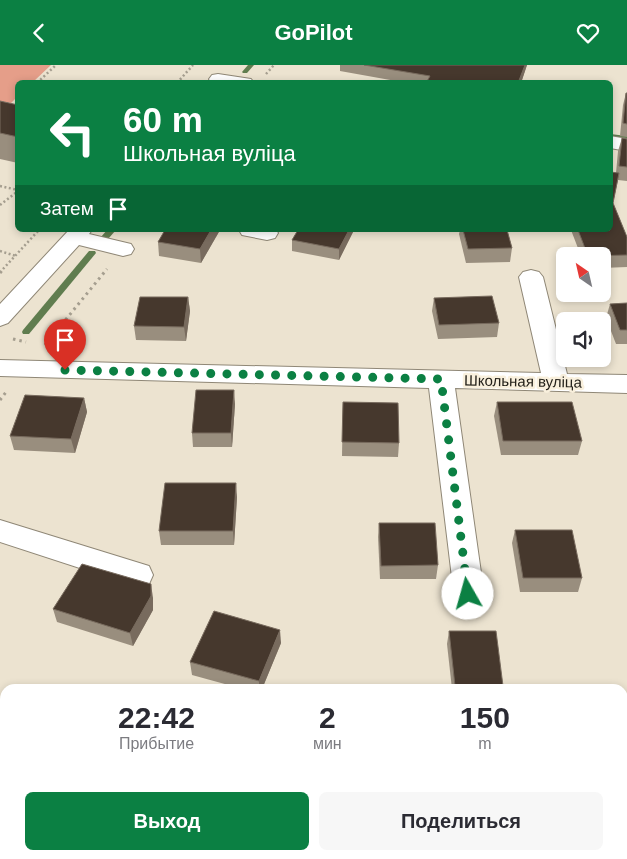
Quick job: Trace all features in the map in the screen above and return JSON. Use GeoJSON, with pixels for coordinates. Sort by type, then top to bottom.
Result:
{"type":"FeatureCollection","features":[{"type":"Feature","properties":{"kind":"street"},"geometry":{"type":"LineString","coordinates":[[221,75],[236,80]]}},
{"type":"Feature","properties":{"kind":"street"},"geometry":{"type":"LineString","coordinates":[[613,143],[627,145]]}},
{"type":"Feature","properties":{"kind":"street"},"geometry":{"type":"LineString","coordinates":[[4,328],[77,233],[123,249]]}},
{"type":"Feature","properties":{"kind":"street"},"geometry":{"type":"LineString","coordinates":[[532,277],[556,382]]}},
{"type":"Feature","properties":{"kind":"street","name":"Школьная вуліца"},"geometry":{"type":"LineString","coordinates":[[0,368],[627,384]]}},
{"type":"Feature","properties":{"kind":"street"},"geometry":{"type":"LineString","coordinates":[[441,379],[468,594]]}},
{"type":"Feature","properties":{"kind":"street"},"geometry":{"type":"LineString","coordinates":[[0,531],[138,575]]}},
{"type":"Feature","properties":{"kind":"path"},"geometry":{"type":"LineString","coordinates":[[40,80],[56,65]]}},
{"type":"Feature","properties":{"kind":"path"},"geometry":{"type":"LineString","coordinates":[[180,80],[193,65]]}},
{"type":"Feature","properties":{"kind":"path"},"geometry":{"type":"LineString","coordinates":[[6,106],[15,108]]}},
{"type":"Feature","properties":{"kind":"path"},"geometry":{"type":"LineString","coordinates":[[0,186],[15,189]]}},
{"type":"Feature","properties":{"kind":"path"},"geometry":{"type":"LineString","coordinates":[[0,205],[15,193]]}},
{"type":"Feature","properties":{"kind":"path"},"geometry":{"type":"LineString","coordinates":[[0,273],[38,232]]}},
{"type":"Feature","properties":{"kind":"path"},"geometry":{"type":"LineString","coordinates":[[0,400],[123,249]]}},
{"type":"Feature","properties":{"kind":"path"},"geometry":{"type":"LineString","coordinates":[[0,251],[16,256]]}},
{"type":"Feature","properties":{"kind":"path"},"geometry":{"type":"LineString","coordinates":[[4,328],[43,347]]}},
{"type":"Feature","properties":{"kind":"shaded area"},"geometry":{"type":"Polygon","coordinates":[[[0,65],[51,65],[35,80],[15,80],[15,99],[11,103],[0,101],[0,65]]]}},
{"type":"Feature","properties":{"kind":"building"},"geometry":{"type":"Polygon","coordinates":[[[364,65],[525,65],[519,80],[428,80],[430,76],[364,65]]]}},
{"type":"Feature","properties":{"kind":"building"},"geometry":{"type":"Polygon","coordinates":[[[627,93],[627,124],[623,123],[627,93]]]}},
{"type":"Feature","properties":{"kind":"building"},"geometry":{"type":"Polygon","coordinates":[[[0,101],[15,104],[15,136],[0,133],[0,101]]]}},
{"type":"Feature","properties":{"kind":"building"},"geometry":{"type":"Polygon","coordinates":[[[622,138],[627,139],[627,167],[619,166],[622,138]]]}},
{"type":"Feature","properties":{"kind":"building"},"geometry":{"type":"Polygon","coordinates":[[[613,172],[619,173],[613,203],[613,172]]]}},
{"type":"Feature","properties":{"kind":"building"},"geometry":{"type":"Polygon","coordinates":[[[613,203],[627,237],[627,255],[611,255],[611,247],[585,247],[579,232],[613,232],[613,203]]]}},
{"type":"Feature","properties":{"kind":"building"},"geometry":{"type":"Polygon","coordinates":[[[164,232],[210,232],[200,249],[158,242],[164,232]]]}},
{"type":"Feature","properties":{"kind":"building"},"geometry":{"type":"Polygon","coordinates":[[[297,232],[348,232],[339,249],[292,240],[297,232]]]}},
{"type":"Feature","properties":{"kind":"building"},"geometry":{"type":"Polygon","coordinates":[[[464,232],[508,232],[512,248],[468,249],[464,232]]]}},
{"type":"Feature","properties":{"kind":"building"},"geometry":{"type":"Polygon","coordinates":[[[492,296],[499,323],[439,325],[434,298],[492,296]]]}},
{"type":"Feature","properties":{"kind":"building"},"geometry":{"type":"Polygon","coordinates":[[[140,297],[188,297],[184,327],[134,326],[140,297]]]}},
{"type":"Feature","properties":{"kind":"building"},"geometry":{"type":"Polygon","coordinates":[[[627,303],[627,330],[620,330],[610,304],[627,303]]]}},
{"type":"Feature","properties":{"kind":"building"},"geometry":{"type":"Polygon","coordinates":[[[196,390],[234,390],[231,433],[192,433],[196,390]]]}},
{"type":"Feature","properties":{"kind":"building"},"geometry":{"type":"Polygon","coordinates":[[[25,395],[84,398],[71,439],[10,436],[25,395]]]}},
{"type":"Feature","properties":{"kind":"building"},"geometry":{"type":"Polygon","coordinates":[[[343,402],[398,403],[399,443],[342,442],[343,402]]]}},
{"type":"Feature","properties":{"kind":"building"},"geometry":{"type":"Polygon","coordinates":[[[497,402],[572,402],[582,441],[503,441],[497,402]]]}},
{"type":"Feature","properties":{"kind":"building"},"geometry":{"type":"Polygon","coordinates":[[[165,483],[236,483],[233,531],[159,531],[165,483]]]}},
{"type":"Feature","properties":{"kind":"building"},"geometry":{"type":"Polygon","coordinates":[[[379,523],[435,523],[438,565],[381,566],[379,523]]]}},
{"type":"Feature","properties":{"kind":"building"},"geometry":{"type":"Polygon","coordinates":[[[515,530],[572,530],[582,578],[523,578],[515,530]]]}},
{"type":"Feature","properties":{"kind":"building"},"geometry":{"type":"Polygon","coordinates":[[[82,564],[151,584],[151,596],[130,633],[53,609],[82,564]]]}},
{"type":"Feature","properties":{"kind":"building"},"geometry":{"type":"Polygon","coordinates":[[[214,611],[280,630],[259,681],[190,662],[214,611]]]}},
{"type":"Feature","properties":{"kind":"building"},"geometry":{"type":"Polygon","coordinates":[[[449,631],[496,631],[503,684],[455,684],[449,631]]]}},
{"type":"Feature","properties":{"kind":"waterway"},"geometry":{"type":"LineString","coordinates":[[245,72],[251,65]]}},
{"type":"Feature","properties":{"kind":"waterway"},"geometry":{"type":"LineString","coordinates":[[613,136],[627,138]]}},
{"type":"Feature","properties":{"kind":"waterway"},"geometry":{"type":"LineString","coordinates":[[105,237],[110,232]]}},
{"type":"Feature","properties":{"kind":"waterway"},"geometry":{"type":"LineString","coordinates":[[26,332],[92,253]]}},
{"type":"Feature","properties":{"kind":"route"},"geometry":{"type":"LineString","coordinates":[[65,370],[441,379],[468,594]]}}]}
